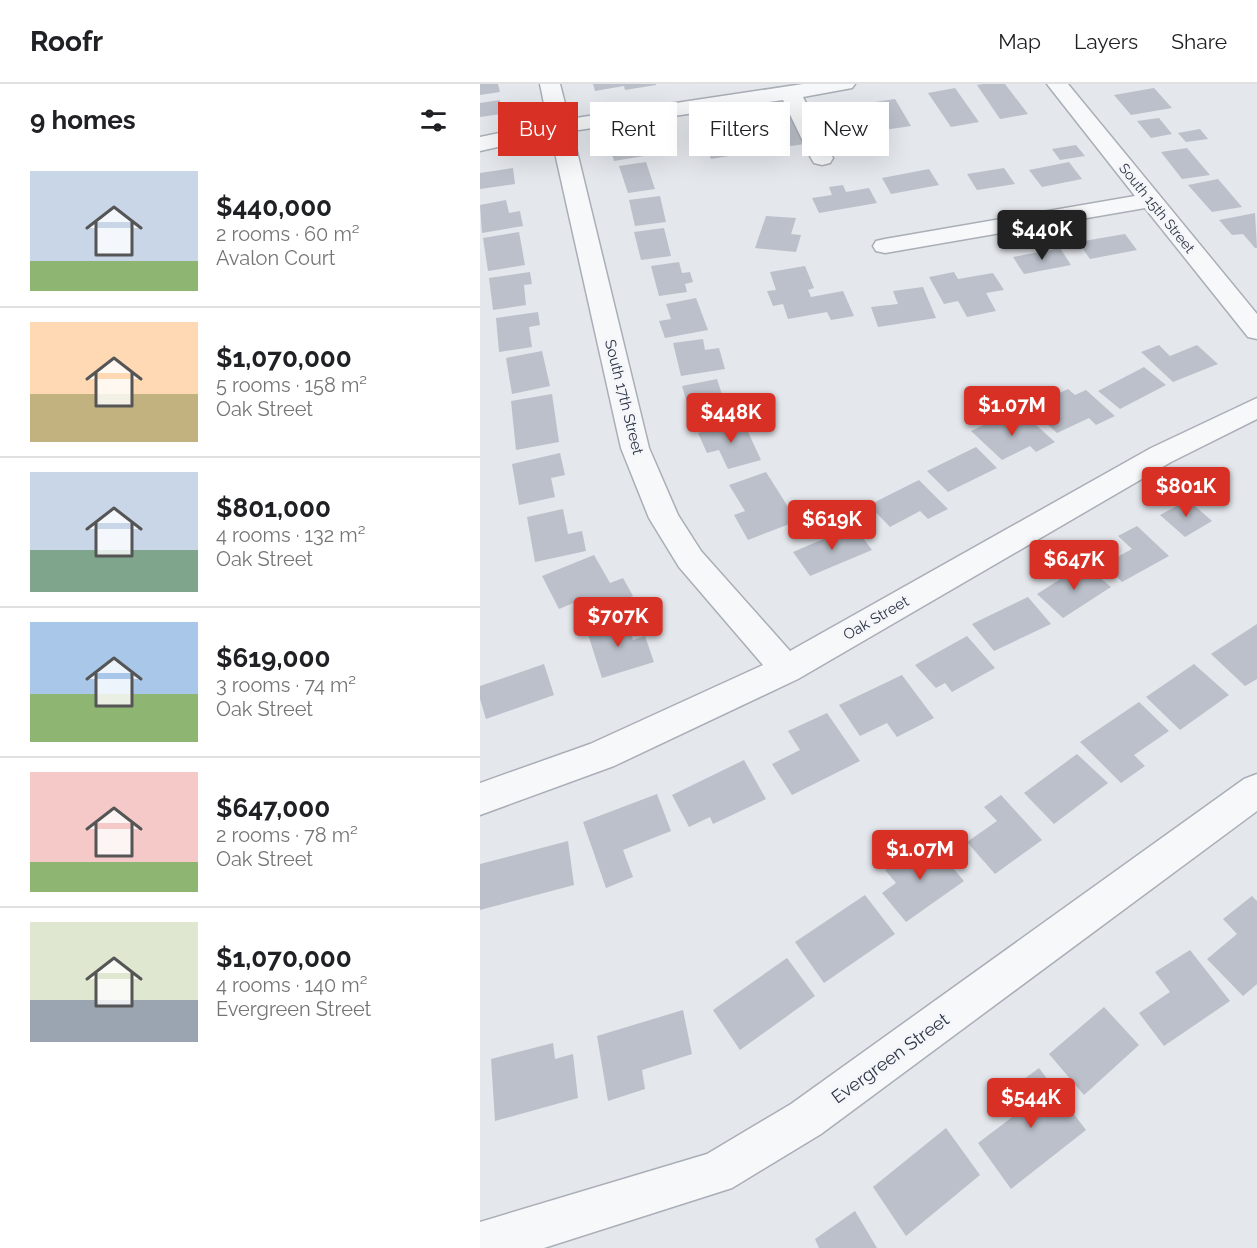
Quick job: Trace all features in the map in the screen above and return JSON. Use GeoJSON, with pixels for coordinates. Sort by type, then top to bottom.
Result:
{"type":"FeatureCollection","features":[{"type":"Feature","properties":{"kind":"street","name":"South 17th Street"},"geometry":{"type":"LineString","coordinates":[[550,84],[553,102]]}},
{"type":"Feature","properties":{"kind":"street"},"geometry":{"type":"LineString","coordinates":[[578,124],[845,84]]}},
{"type":"Feature","properties":{"kind":"street","name":"South 15th Street"},"geometry":{"type":"LineString","coordinates":[[1057,84],[1257,331]]}},
{"type":"Feature","properties":{"kind":"street"},"geometry":{"type":"LineString","coordinates":[[790,93],[822,158]]}},
{"type":"Feature","properties":{"kind":"street"},"geometry":{"type":"LineString","coordinates":[[480,144],[498,140]]}},
{"type":"Feature","properties":{"kind":"street","name":"South 17th Street"},"geometry":{"type":"LineString","coordinates":[[565,156],[635,448],[664,518],[690,559],[786,669]]}},
{"type":"Feature","properties":{"kind":"street"},"geometry":{"type":"LineString","coordinates":[[885,246],[1150,200]]}},
{"type":"Feature","properties":{"kind":"street","name":"Oak Street"},"geometry":{"type":"LineString","coordinates":[[480,799],[602,755],[786,669],[1161,455],[1257,407]]}},
{"type":"Feature","properties":{"kind":"street","name":"Evergreen Street"},"geometry":{"type":"LineString","coordinates":[[480,1245],[717,1173],[806,1119],[1257,789]]}},
{"type":"Feature","properties":{"kind":"building"},"geometry":{"type":"Polygon","coordinates":[[[480,84],[498,84],[500,92],[480,95],[480,84]]]}},
{"type":"Feature","properties":{"kind":"building"},"geometry":{"type":"Polygon","coordinates":[[[593,84],[656,85],[625,90],[624,86],[595,91],[593,84]]]}},
{"type":"Feature","properties":{"kind":"building"},"geometry":{"type":"Polygon","coordinates":[[[1005,84],[1028,114],[1000,119],[977,85],[1005,84]]]}},
{"type":"Feature","properties":{"kind":"building"},"geometry":{"type":"Polygon","coordinates":[[[955,88],[979,122],[951,127],[928,93],[955,88]]]}},
{"type":"Feature","properties":{"kind":"building"},"geometry":{"type":"Polygon","coordinates":[[[1154,88],[1172,108],[1131,115],[1114,95],[1154,88]]]}},
{"type":"Feature","properties":{"kind":"building"},"geometry":{"type":"Polygon","coordinates":[[[895,99],[911,126],[889,129],[889,102],[875,102],[895,99]]]}},
{"type":"Feature","properties":{"kind":"building"},"geometry":{"type":"Polygon","coordinates":[[[500,100],[498,114],[480,117],[480,103],[500,100]]]}},
{"type":"Feature","properties":{"kind":"building"},"geometry":{"type":"Polygon","coordinates":[[[790,116],[802,138],[802,144],[790,146],[790,116]]]}},
{"type":"Feature","properties":{"kind":"building"},"geometry":{"type":"Polygon","coordinates":[[[1159,118],[1172,134],[1151,138],[1137,121],[1159,118]]]}},
{"type":"Feature","properties":{"kind":"building"},"geometry":{"type":"Polygon","coordinates":[[[1200,129],[1208,139],[1186,142],[1178,133],[1200,129]]]}},
{"type":"Feature","properties":{"kind":"building"},"geometry":{"type":"Polygon","coordinates":[[[1076,145],[1085,156],[1060,160],[1052,149],[1076,145]]]}},
{"type":"Feature","properties":{"kind":"building"},"geometry":{"type":"Polygon","coordinates":[[[1187,148],[1210,175],[1182,179],[1161,152],[1187,148]]]}},
{"type":"Feature","properties":{"kind":"building"},"geometry":{"type":"Polygon","coordinates":[[[613,156],[644,156],[614,161],[613,156]]]}},
{"type":"Feature","properties":{"kind":"building"},"geometry":{"type":"Polygon","coordinates":[[[710,156],[729,156],[711,159],[710,156]]]}},
{"type":"Feature","properties":{"kind":"building"},"geometry":{"type":"Polygon","coordinates":[[[646,162],[655,189],[628,193],[619,166],[646,162]]]}},
{"type":"Feature","properties":{"kind":"building"},"geometry":{"type":"Polygon","coordinates":[[[1069,162],[1082,179],[1042,187],[1029,170],[1069,162]]]}},
{"type":"Feature","properties":{"kind":"building"},"geometry":{"type":"Polygon","coordinates":[[[513,168],[515,184],[480,189],[480,173],[513,168]]]}},
{"type":"Feature","properties":{"kind":"building"},"geometry":{"type":"Polygon","coordinates":[[[1004,168],[1015,184],[977,190],[967,174],[1004,168]]]}},
{"type":"Feature","properties":{"kind":"building"},"geometry":{"type":"Polygon","coordinates":[[[929,169],[939,185],[891,194],[882,178],[929,169]]]}},
{"type":"Feature","properties":{"kind":"building"},"geometry":{"type":"Polygon","coordinates":[[[1218,179],[1242,207],[1212,212],[1188,185],[1218,179]]]}},
{"type":"Feature","properties":{"kind":"building"},"geometry":{"type":"Polygon","coordinates":[[[843,185],[846,192],[869,188],[877,203],[819,213],[812,198],[832,195],[829,187],[843,185]]]}},
{"type":"Feature","properties":{"kind":"building"},"geometry":{"type":"Polygon","coordinates":[[[660,196],[666,222],[635,226],[629,200],[660,196]]]}},
{"type":"Feature","properties":{"kind":"building"},"geometry":{"type":"Polygon","coordinates":[[[506,200],[509,213],[520,211],[523,226],[482,233],[480,205],[506,200]]]}},
{"type":"Feature","properties":{"kind":"building"},"geometry":{"type":"Polygon","coordinates":[[[1255,213],[1257,248],[1243,234],[1232,235],[1219,220],[1255,213]]]}},
{"type":"Feature","properties":{"kind":"building"},"geometry":{"type":"Polygon","coordinates":[[[766,216],[796,218],[791,234],[801,235],[796,252],[755,248],[766,216]]]}},
{"type":"Feature","properties":{"kind":"building"},"geometry":{"type":"Polygon","coordinates":[[[664,228],[671,256],[641,260],[634,232],[664,228]]]}},
{"type":"Feature","properties":{"kind":"building"},"geometry":{"type":"Polygon","coordinates":[[[519,232],[525,265],[488,271],[483,238],[519,232]]]}},
{"type":"Feature","properties":{"kind":"building"},"geometry":{"type":"Polygon","coordinates":[[[1125,234],[1137,250],[1090,259],[1078,242],[1125,234]]]}},
{"type":"Feature","properties":{"kind":"building"},"geometry":{"type":"Polygon","coordinates":[[[1060,248],[1071,265],[1024,274],[1013,257],[1060,248]]]}},
{"type":"Feature","properties":{"kind":"building"},"geometry":{"type":"Polygon","coordinates":[[[679,262],[682,273],[690,272],[693,282],[685,284],[687,292],[659,296],[651,266],[679,262]]]}},
{"type":"Feature","properties":{"kind":"building"},"geometry":{"type":"Polygon","coordinates":[[[805,266],[814,288],[808,290],[811,297],[843,291],[854,316],[831,320],[827,312],[788,319],[783,304],[773,306],[767,291],[776,290],[770,272],[805,266]]]}},
{"type":"Feature","properties":{"kind":"building"},"geometry":{"type":"Polygon","coordinates":[[[530,272],[532,284],[524,285],[526,305],[493,310],[489,278],[530,272]]]}},
{"type":"Feature","properties":{"kind":"building"},"geometry":{"type":"Polygon","coordinates":[[[954,272],[958,279],[993,273],[1004,290],[986,293],[996,311],[967,317],[958,301],[944,304],[929,277],[954,272]]]}},
{"type":"Feature","properties":{"kind":"building"},"geometry":{"type":"Polygon","coordinates":[[[923,287],[936,318],[878,327],[871,307],[898,304],[893,291],[923,287]]]}},
{"type":"Feature","properties":{"kind":"building"},"geometry":{"type":"Polygon","coordinates":[[[696,298],[708,330],[665,338],[659,321],[671,319],[666,304],[696,298]]]}},
{"type":"Feature","properties":{"kind":"building"},"geometry":{"type":"Polygon","coordinates":[[[538,312],[540,325],[529,327],[532,347],[499,352],[496,318],[538,312]]]}},
{"type":"Feature","properties":{"kind":"building"},"geometry":{"type":"Polygon","coordinates":[[[703,339],[705,350],[719,348],[725,369],[681,376],[673,343],[703,339]]]}},
{"type":"Feature","properties":{"kind":"building"},"geometry":{"type":"Polygon","coordinates":[[[1159,345],[1170,356],[1197,345],[1218,364],[1173,382],[1141,352],[1159,345]]]}},
{"type":"Feature","properties":{"kind":"building"},"geometry":{"type":"Polygon","coordinates":[[[542,351],[550,386],[512,394],[506,358],[542,351]]]}},
{"type":"Feature","properties":{"kind":"building"},"geometry":{"type":"Polygon","coordinates":[[[1144,367],[1166,385],[1120,409],[1098,391],[1144,367]]]}},
{"type":"Feature","properties":{"kind":"building"},"geometry":{"type":"Polygon","coordinates":[[[717,379],[728,413],[692,420],[682,386],[717,379]]]}},
{"type":"Feature","properties":{"kind":"building"},"geometry":{"type":"Polygon","coordinates":[[[1068,389],[1075,395],[1086,390],[1115,416],[1096,425],[1089,418],[1057,433],[1037,415],[1057,406],[1048,398],[1068,389]]]}},
{"type":"Feature","properties":{"kind":"building"},"geometry":{"type":"Polygon","coordinates":[[[552,394],[559,442],[516,450],[511,401],[552,394]]]}},
{"type":"Feature","properties":{"kind":"building"},"geometry":{"type":"Polygon","coordinates":[[[1027,417],[1055,442],[1036,452],[1030,446],[1002,460],[971,431],[998,418],[1007,427],[1027,417]]]}},
{"type":"Feature","properties":{"kind":"building"},"geometry":{"type":"Polygon","coordinates":[[[743,421],[761,460],[728,469],[719,450],[707,453],[698,433],[743,421]]]}},
{"type":"Feature","properties":{"kind":"building"},"geometry":{"type":"Polygon","coordinates":[[[976,447],[997,468],[948,492],[927,471],[976,447]]]}},
{"type":"Feature","properties":{"kind":"building"},"geometry":{"type":"Polygon","coordinates":[[[560,453],[565,475],[551,478],[555,497],[519,505],[512,464],[560,453]]]}},
{"type":"Feature","properties":{"kind":"building"},"geometry":{"type":"Polygon","coordinates":[[[766,472],[797,521],[748,540],[734,515],[745,511],[729,485],[766,472]]]}},
{"type":"Feature","properties":{"kind":"building"},"geometry":{"type":"Polygon","coordinates":[[[919,480],[948,509],[928,519],[920,511],[890,527],[869,505],[919,480]]]}},
{"type":"Feature","properties":{"kind":"building"},"geometry":{"type":"Polygon","coordinates":[[[1188,500],[1212,521],[1185,537],[1160,515],[1188,500]]]}},
{"type":"Feature","properties":{"kind":"building"},"geometry":{"type":"Polygon","coordinates":[[[563,509],[568,534],[582,531],[586,551],[535,562],[527,517],[563,509]]]}},
{"type":"Feature","properties":{"kind":"building"},"geometry":{"type":"Polygon","coordinates":[[[854,526],[872,550],[810,576],[793,552],[854,526]]]}},
{"type":"Feature","properties":{"kind":"building"},"geometry":{"type":"Polygon","coordinates":[[[1137,526],[1169,556],[1122,582],[1104,564],[1132,549],[1118,536],[1137,526]]]}},
{"type":"Feature","properties":{"kind":"building"},"geometry":{"type":"Polygon","coordinates":[[[594,555],[610,583],[623,578],[633,596],[586,615],[578,601],[559,609],[542,576],[594,555]]]}},
{"type":"Feature","properties":{"kind":"building"},"geometry":{"type":"Polygon","coordinates":[[[1084,564],[1111,587],[1063,618],[1037,594],[1084,564]]]}},
{"type":"Feature","properties":{"kind":"building"},"geometry":{"type":"Polygon","coordinates":[[[1028,597],[1051,624],[994,651],[972,624],[1028,597]]]}},
{"type":"Feature","properties":{"kind":"building"},"geometry":{"type":"Polygon","coordinates":[[[625,616],[633,640],[645,636],[654,662],[602,678],[586,628],[625,616]]]}},
{"type":"Feature","properties":{"kind":"building"},"geometry":{"type":"Polygon","coordinates":[[[1257,624],[1257,679],[1245,686],[1211,654],[1257,624]]]}},
{"type":"Feature","properties":{"kind":"building"},"geometry":{"type":"Polygon","coordinates":[[[967,636],[995,668],[952,692],[945,683],[936,688],[915,665],[967,636]]]}},
{"type":"Feature","properties":{"kind":"building"},"geometry":{"type":"Polygon","coordinates":[[[544,664],[554,695],[486,719],[480,699],[480,686],[544,664]]]}},
{"type":"Feature","properties":{"kind":"building"},"geometry":{"type":"Polygon","coordinates":[[[1194,664],[1229,695],[1180,730],[1146,697],[1194,664]]]}},
{"type":"Feature","properties":{"kind":"building"},"geometry":{"type":"Polygon","coordinates":[[[902,675],[934,718],[897,737],[887,723],[860,736],[839,705],[902,675]]]}},
{"type":"Feature","properties":{"kind":"building"},"geometry":{"type":"Polygon","coordinates":[[[1139,702],[1169,731],[1134,755],[1145,766],[1121,783],[1080,742],[1139,702]]]}},
{"type":"Feature","properties":{"kind":"building"},"geometry":{"type":"Polygon","coordinates":[[[827,713],[860,761],[792,795],[772,764],[800,750],[788,731],[827,713]]]}},
{"type":"Feature","properties":{"kind":"building"},"geometry":{"type":"Polygon","coordinates":[[[1077,754],[1108,783],[1054,824],[1024,793],[1077,754]]]}},
{"type":"Feature","properties":{"kind":"building"},"geometry":{"type":"Polygon","coordinates":[[[744,760],[766,799],[713,824],[710,817],[689,827],[672,795],[744,760]]]}},
{"type":"Feature","properties":{"kind":"building"},"geometry":{"type":"Polygon","coordinates":[[[657,794],[671,831],[623,850],[633,877],[606,888],[583,822],[657,794]]]}},
{"type":"Feature","properties":{"kind":"building"},"geometry":{"type":"Polygon","coordinates":[[[1001,795],[1042,840],[995,874],[967,842],[997,821],[984,807],[1001,795]]]}},
{"type":"Feature","properties":{"kind":"building"},"geometry":{"type":"Polygon","coordinates":[[[929,840],[964,881],[906,922],[882,893],[896,883],[885,870],[929,840]]]}},
{"type":"Feature","properties":{"kind":"building"},"geometry":{"type":"Polygon","coordinates":[[[568,841],[574,885],[480,910],[480,864],[568,841]]]}},
{"type":"Feature","properties":{"kind":"building"},"geometry":{"type":"Polygon","coordinates":[[[865,895],[895,934],[824,983],[795,942],[865,895]]]}},
{"type":"Feature","properties":{"kind":"building"},"geometry":{"type":"Polygon","coordinates":[[[1252,896],[1257,901],[1257,984],[1243,996],[1207,959],[1237,934],[1223,919],[1252,896]]]}},
{"type":"Feature","properties":{"kind":"building"},"geometry":{"type":"Polygon","coordinates":[[[1190,950],[1230,1001],[1164,1046],[1139,1013],[1170,992],[1155,972],[1190,950]]]}},
{"type":"Feature","properties":{"kind":"building"},"geometry":{"type":"Polygon","coordinates":[[[787,958],[815,996],[740,1050],[713,1010],[787,958]]]}},
{"type":"Feature","properties":{"kind":"building"},"geometry":{"type":"Polygon","coordinates":[[[1104,1007],[1139,1045],[1084,1095],[1049,1054],[1104,1007]]]}},
{"type":"Feature","properties":{"kind":"building"},"geometry":{"type":"Polygon","coordinates":[[[683,1010],[692,1054],[642,1070],[645,1089],[608,1101],[597,1036],[683,1010]]]}},
{"type":"Feature","properties":{"kind":"building"},"geometry":{"type":"Polygon","coordinates":[[[553,1043],[555,1059],[573,1054],[578,1098],[495,1121],[491,1059],[553,1043]]]}},
{"type":"Feature","properties":{"kind":"building"},"geometry":{"type":"Polygon","coordinates":[[[1039,1068],[1086,1130],[1011,1189],[978,1143],[1015,1115],[1001,1096],[1039,1068]]]}},
{"type":"Feature","properties":{"kind":"building"},"geometry":{"type":"Polygon","coordinates":[[[946,1128],[980,1175],[906,1236],[873,1187],[946,1128]]]}},
{"type":"Feature","properties":{"kind":"building"},"geometry":{"type":"Polygon","coordinates":[[[855,1211],[877,1248],[819,1248],[815,1239],[855,1211]]]}}]}
